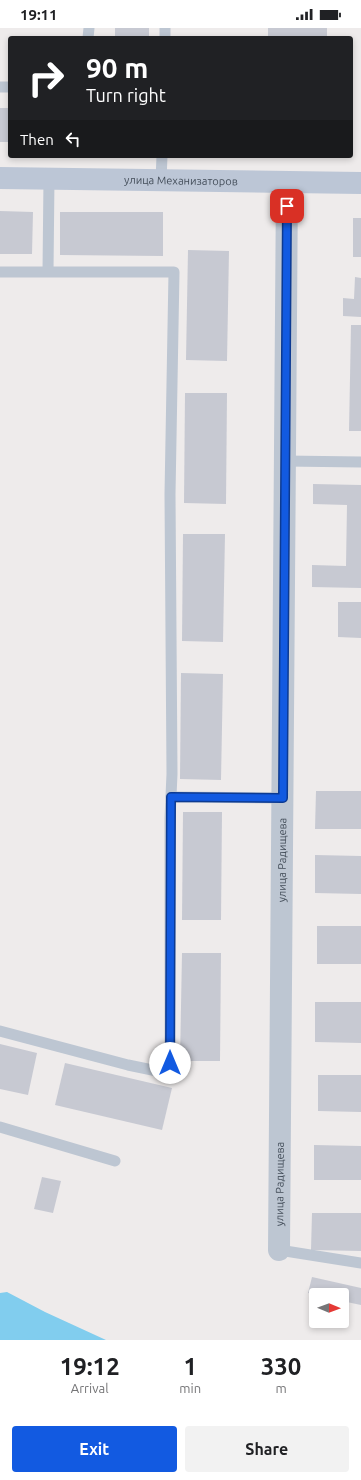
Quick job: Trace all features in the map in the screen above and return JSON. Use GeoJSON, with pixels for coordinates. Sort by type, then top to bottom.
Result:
{"type":"FeatureCollection","features":[{"type":"Feature","properties":{"kind":"street","name":"улица Механизаторов"},"geometry":{"type":"LineString","coordinates":[[0,178],[361,183]]}},
{"type":"Feature","properties":{"kind":"street","name":"улица Радищева"},"geometry":{"type":"LineString","coordinates":[[279,1250],[287,182]]}},
{"type":"Feature","properties":{"kind":"lane"},"geometry":{"type":"LineString","coordinates":[[161,180],[162,158]]}},
{"type":"Feature","properties":{"kind":"lane"},"geometry":{"type":"LineString","coordinates":[[48,271],[49,179]]}},
{"type":"Feature","properties":{"kind":"lane"},"geometry":{"type":"LineString","coordinates":[[0,272],[174,272],[170,494],[170,1063],[162,1072],[128,1065],[0,1031]]}},
{"type":"Feature","properties":{"kind":"lane"},"geometry":{"type":"LineString","coordinates":[[285,461],[361,462]]}},
{"type":"Feature","properties":{"kind":"lane"},"geometry":{"type":"LineString","coordinates":[[171,797],[283,798]]}},
{"type":"Feature","properties":{"kind":"lane"},"geometry":{"type":"LineString","coordinates":[[0,1127],[115,1161]]}},
{"type":"Feature","properties":{"kind":"lane"},"geometry":{"type":"LineString","coordinates":[[279,1250],[361,1263]]}},
{"type":"Feature","properties":{"kind":"water"},"geometry":{"type":"Polygon","coordinates":[[[7,1292],[45,1312],[106,1340],[0,1340],[0,1293],[7,1292]]]}},
{"type":"Feature","properties":{"kind":"building"},"geometry":{"type":"Polygon","coordinates":[[[115,28],[149,28],[149,36],[115,36],[115,28]]]}},
{"type":"Feature","properties":{"kind":"building"},"geometry":{"type":"Polygon","coordinates":[[[268,28],[327,28],[327,36],[268,36],[268,28]]]}},
{"type":"Feature","properties":{"kind":"building"},"geometry":{"type":"Polygon","coordinates":[[[0,108],[8,108],[8,142],[0,142],[0,108]]]}},
{"type":"Feature","properties":{"kind":"building"},"geometry":{"type":"Polygon","coordinates":[[[0,211],[33,212],[32,254],[0,254],[0,211]]]}},
{"type":"Feature","properties":{"kind":"building"},"geometry":{"type":"Polygon","coordinates":[[[60,212],[163,212],[163,256],[60,255],[60,212]]]}},
{"type":"Feature","properties":{"kind":"building"},"geometry":{"type":"Polygon","coordinates":[[[353,218],[361,218],[361,257],[353,257],[353,218]]]}},
{"type":"Feature","properties":{"kind":"building"},"geometry":{"type":"Polygon","coordinates":[[[188,250],[229,251],[227,361],[186,360],[188,250]]]}},
{"type":"Feature","properties":{"kind":"building"},"geometry":{"type":"Polygon","coordinates":[[[355,277],[361,278],[361,317],[343,316],[343,298],[354,299],[355,277]]]}},
{"type":"Feature","properties":{"kind":"building"},"geometry":{"type":"Polygon","coordinates":[[[351,325],[361,325],[361,431],[349,431],[351,325]]]}},
{"type":"Feature","properties":{"kind":"building"},"geometry":{"type":"Polygon","coordinates":[[[185,393],[227,393],[226,504],[184,503],[185,393]]]}},
{"type":"Feature","properties":{"kind":"building"},"geometry":{"type":"Polygon","coordinates":[[[313,484],[361,485],[361,588],[312,587],[312,565],[346,566],[347,505],[313,504],[313,484]]]}},
{"type":"Feature","properties":{"kind":"building"},"geometry":{"type":"Polygon","coordinates":[[[183,534],[225,534],[223,642],[182,641],[183,534]]]}},
{"type":"Feature","properties":{"kind":"building"},"geometry":{"type":"Polygon","coordinates":[[[338,602],[361,602],[361,638],[338,637],[338,602]]]}},
{"type":"Feature","properties":{"kind":"building"},"geometry":{"type":"Polygon","coordinates":[[[181,673],[223,674],[221,780],[180,779],[181,673]]]}},
{"type":"Feature","properties":{"kind":"building"},"geometry":{"type":"Polygon","coordinates":[[[316,791],[361,791],[361,829],[315,829],[316,791]]]}},
{"type":"Feature","properties":{"kind":"building"},"geometry":{"type":"Polygon","coordinates":[[[183,812],[222,812],[221,920],[182,920],[183,812]]]}},
{"type":"Feature","properties":{"kind":"building"},"geometry":{"type":"Polygon","coordinates":[[[315,855],[361,856],[361,894],[315,893],[315,855]]]}},
{"type":"Feature","properties":{"kind":"building"},"geometry":{"type":"Polygon","coordinates":[[[317,926],[361,926],[361,964],[317,964],[317,926]]]}},
{"type":"Feature","properties":{"kind":"building"},"geometry":{"type":"Polygon","coordinates":[[[182,953],[221,953],[220,1061],[180,1061],[182,953]]]}},
{"type":"Feature","properties":{"kind":"building"},"geometry":{"type":"Polygon","coordinates":[[[315,1002],[361,1002],[361,1043],[315,1042],[315,1002]]]}},
{"type":"Feature","properties":{"kind":"building"},"geometry":{"type":"Polygon","coordinates":[[[0,1044],[37,1053],[28,1095],[0,1089],[0,1044]]]}},
{"type":"Feature","properties":{"kind":"building"},"geometry":{"type":"Polygon","coordinates":[[[65,1063],[172,1088],[162,1130],[55,1105],[65,1063]]]}},
{"type":"Feature","properties":{"kind":"building"},"geometry":{"type":"Polygon","coordinates":[[[318,1075],[361,1075],[361,1112],[318,1111],[318,1075]]]}},
{"type":"Feature","properties":{"kind":"building"},"geometry":{"type":"Polygon","coordinates":[[[314,1145],[361,1146],[361,1180],[314,1180],[314,1145]]]}},
{"type":"Feature","properties":{"kind":"building"},"geometry":{"type":"Polygon","coordinates":[[[42,1177],[61,1181],[53,1213],[34,1209],[42,1177]]]}},
{"type":"Feature","properties":{"kind":"building"},"geometry":{"type":"Polygon","coordinates":[[[312,1213],[361,1213],[361,1251],[311,1250],[312,1213]]]}},
{"type":"Feature","properties":{"kind":"building"},"geometry":{"type":"Polygon","coordinates":[[[312,1277],[361,1288],[361,1305],[349,1302],[349,1288],[309,1288],[312,1277]]]}},
{"type":"Feature","properties":{"kind":"route"},"geometry":{"type":"LineString","coordinates":[[170,1063],[171,797],[283,798],[287,206]]}}]}
